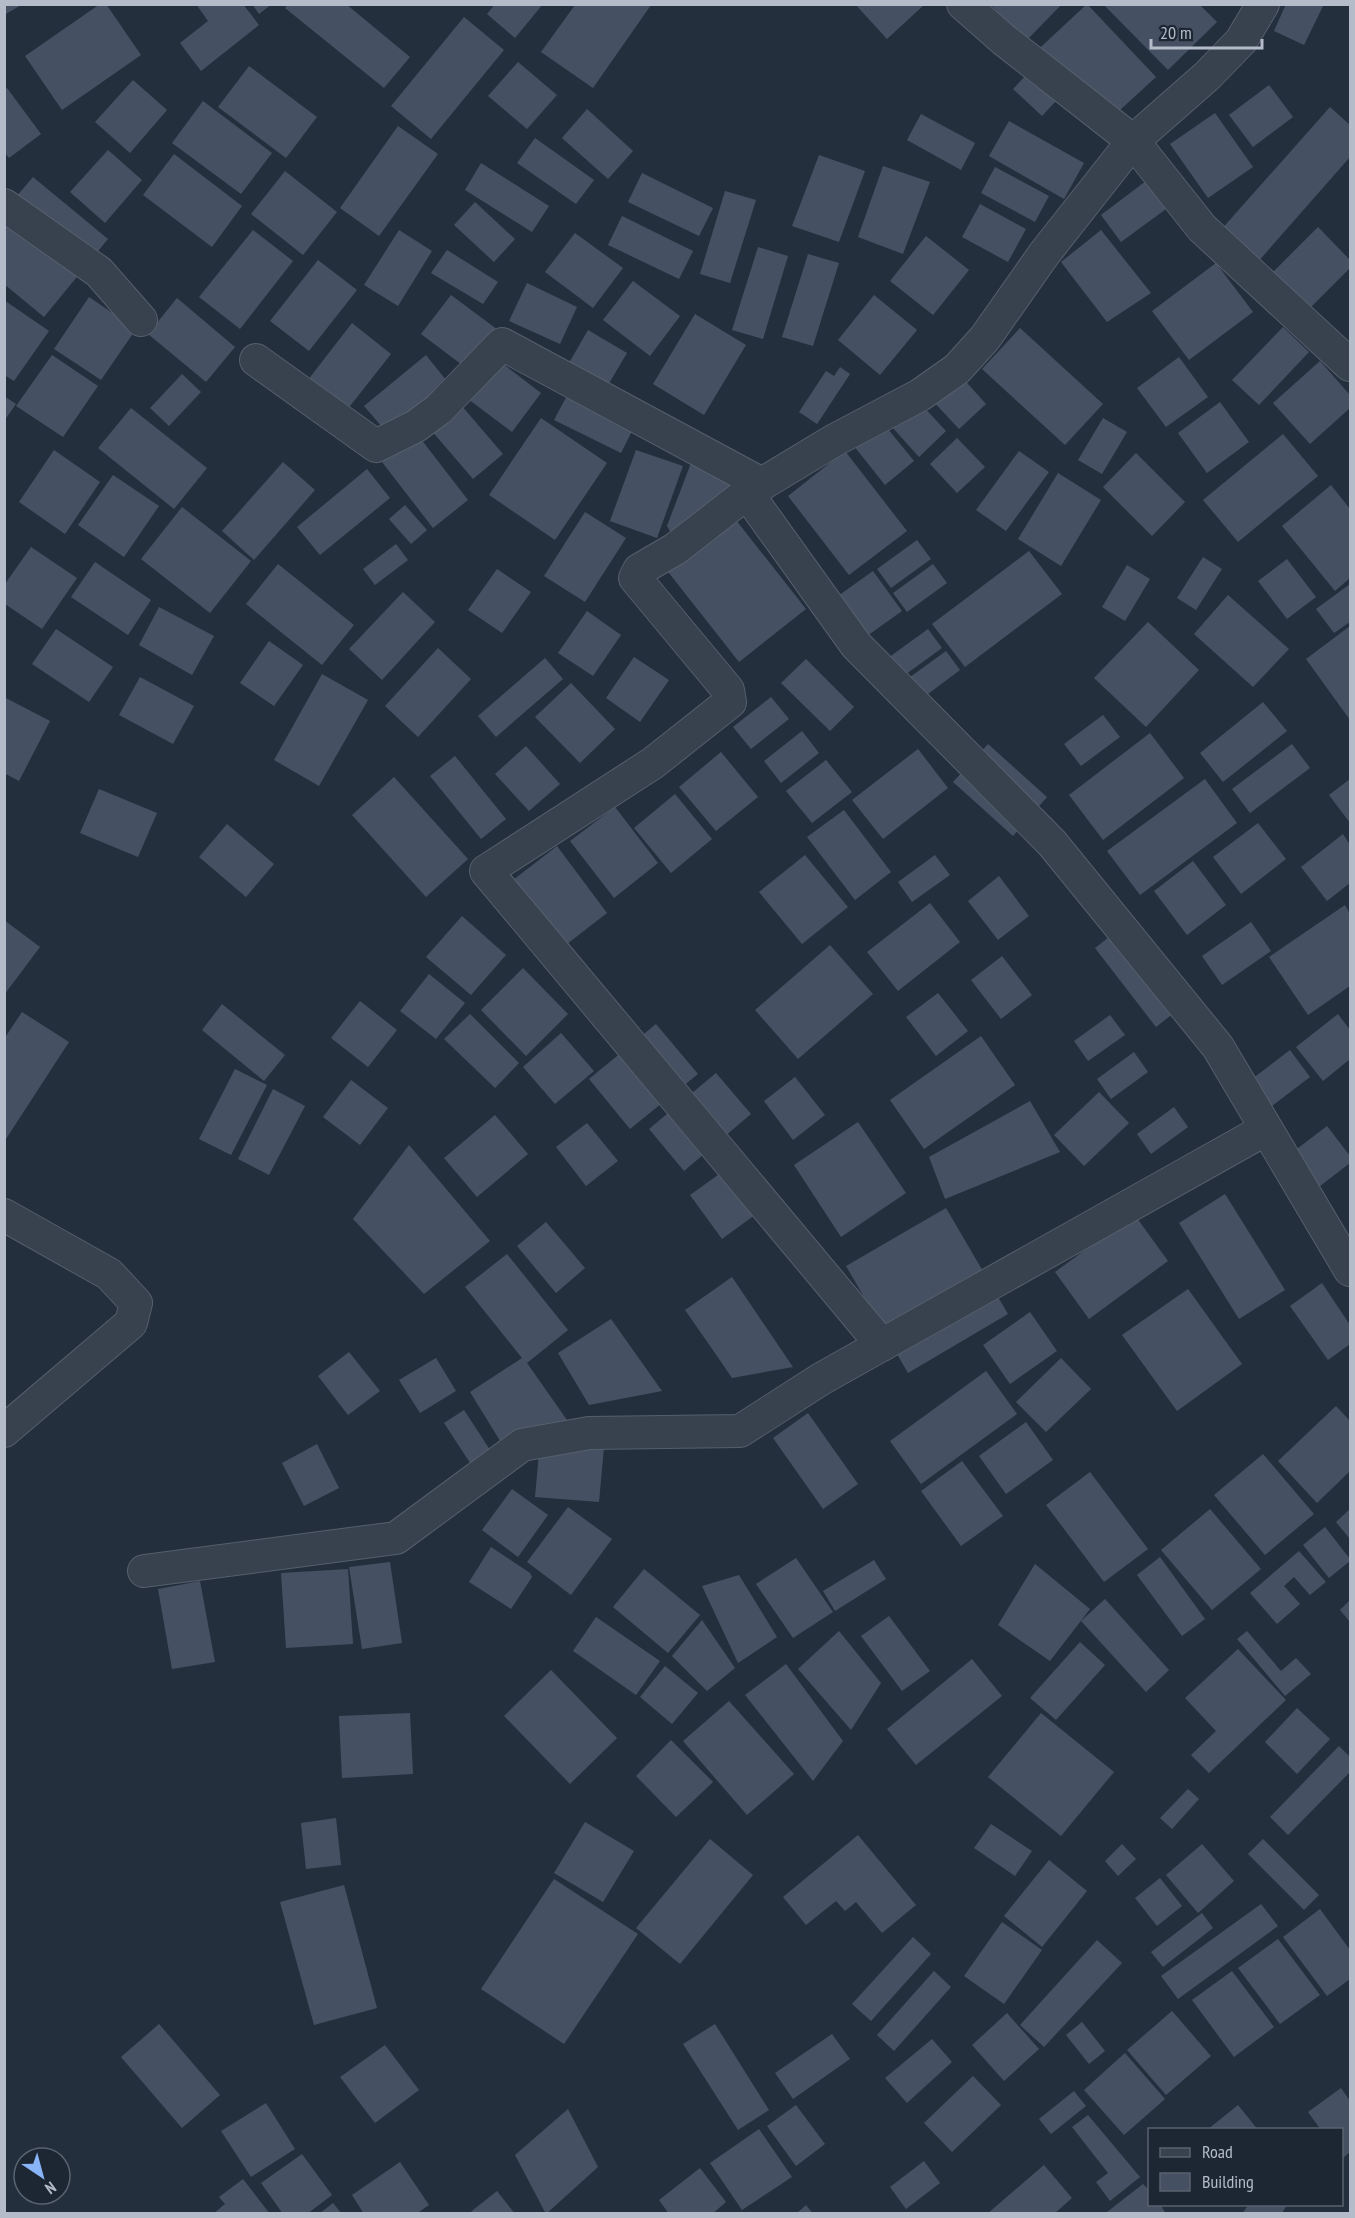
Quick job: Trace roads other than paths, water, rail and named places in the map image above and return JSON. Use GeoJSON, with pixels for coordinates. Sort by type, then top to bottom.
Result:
{"type":"FeatureCollection","features":[{"type":"Feature","properties":{"kind":"street"},"geometry":{"type":"LineString","coordinates":[[963,4],[1004,40],[1133,141],[1202,228],[1350,365]]}},
{"type":"Feature","properties":{"kind":"street"},"geometry":{"type":"LineString","coordinates":[[882,1346],[486,871],[653,763],[730,702],[728,690],[635,578],[639,570],[675,549],[754,489],[833,441],[920,395],[957,369],[985,338],[1044,254],[1133,141],[1207,76],[1241,40],[1263,4]]}},
{"type":"Feature","properties":{"kind":"street"},"geometry":{"type":"LineString","coordinates":[[4,205],[99,272],[141,320]]}},
{"type":"Feature","properties":{"kind":"street"},"geometry":{"type":"LineString","coordinates":[[256,360],[376,446],[416,426],[439,409],[502,344],[754,489],[856,645],[1060,852],[1218,1047],[1350,1270]]}},
{"type":"Feature","properties":{"kind":"street"},"geometry":{"type":"LineString","coordinates":[[144,1571],[396,1538],[522,1444],[589,1432],[740,1431],[821,1379],[1266,1129]]}},
{"type":"Feature","properties":{"kind":"street"},"geometry":{"type":"LineString","coordinates":[[4,1215],[109,1274],[136,1303],[131,1323],[4,1431]]}}]}
